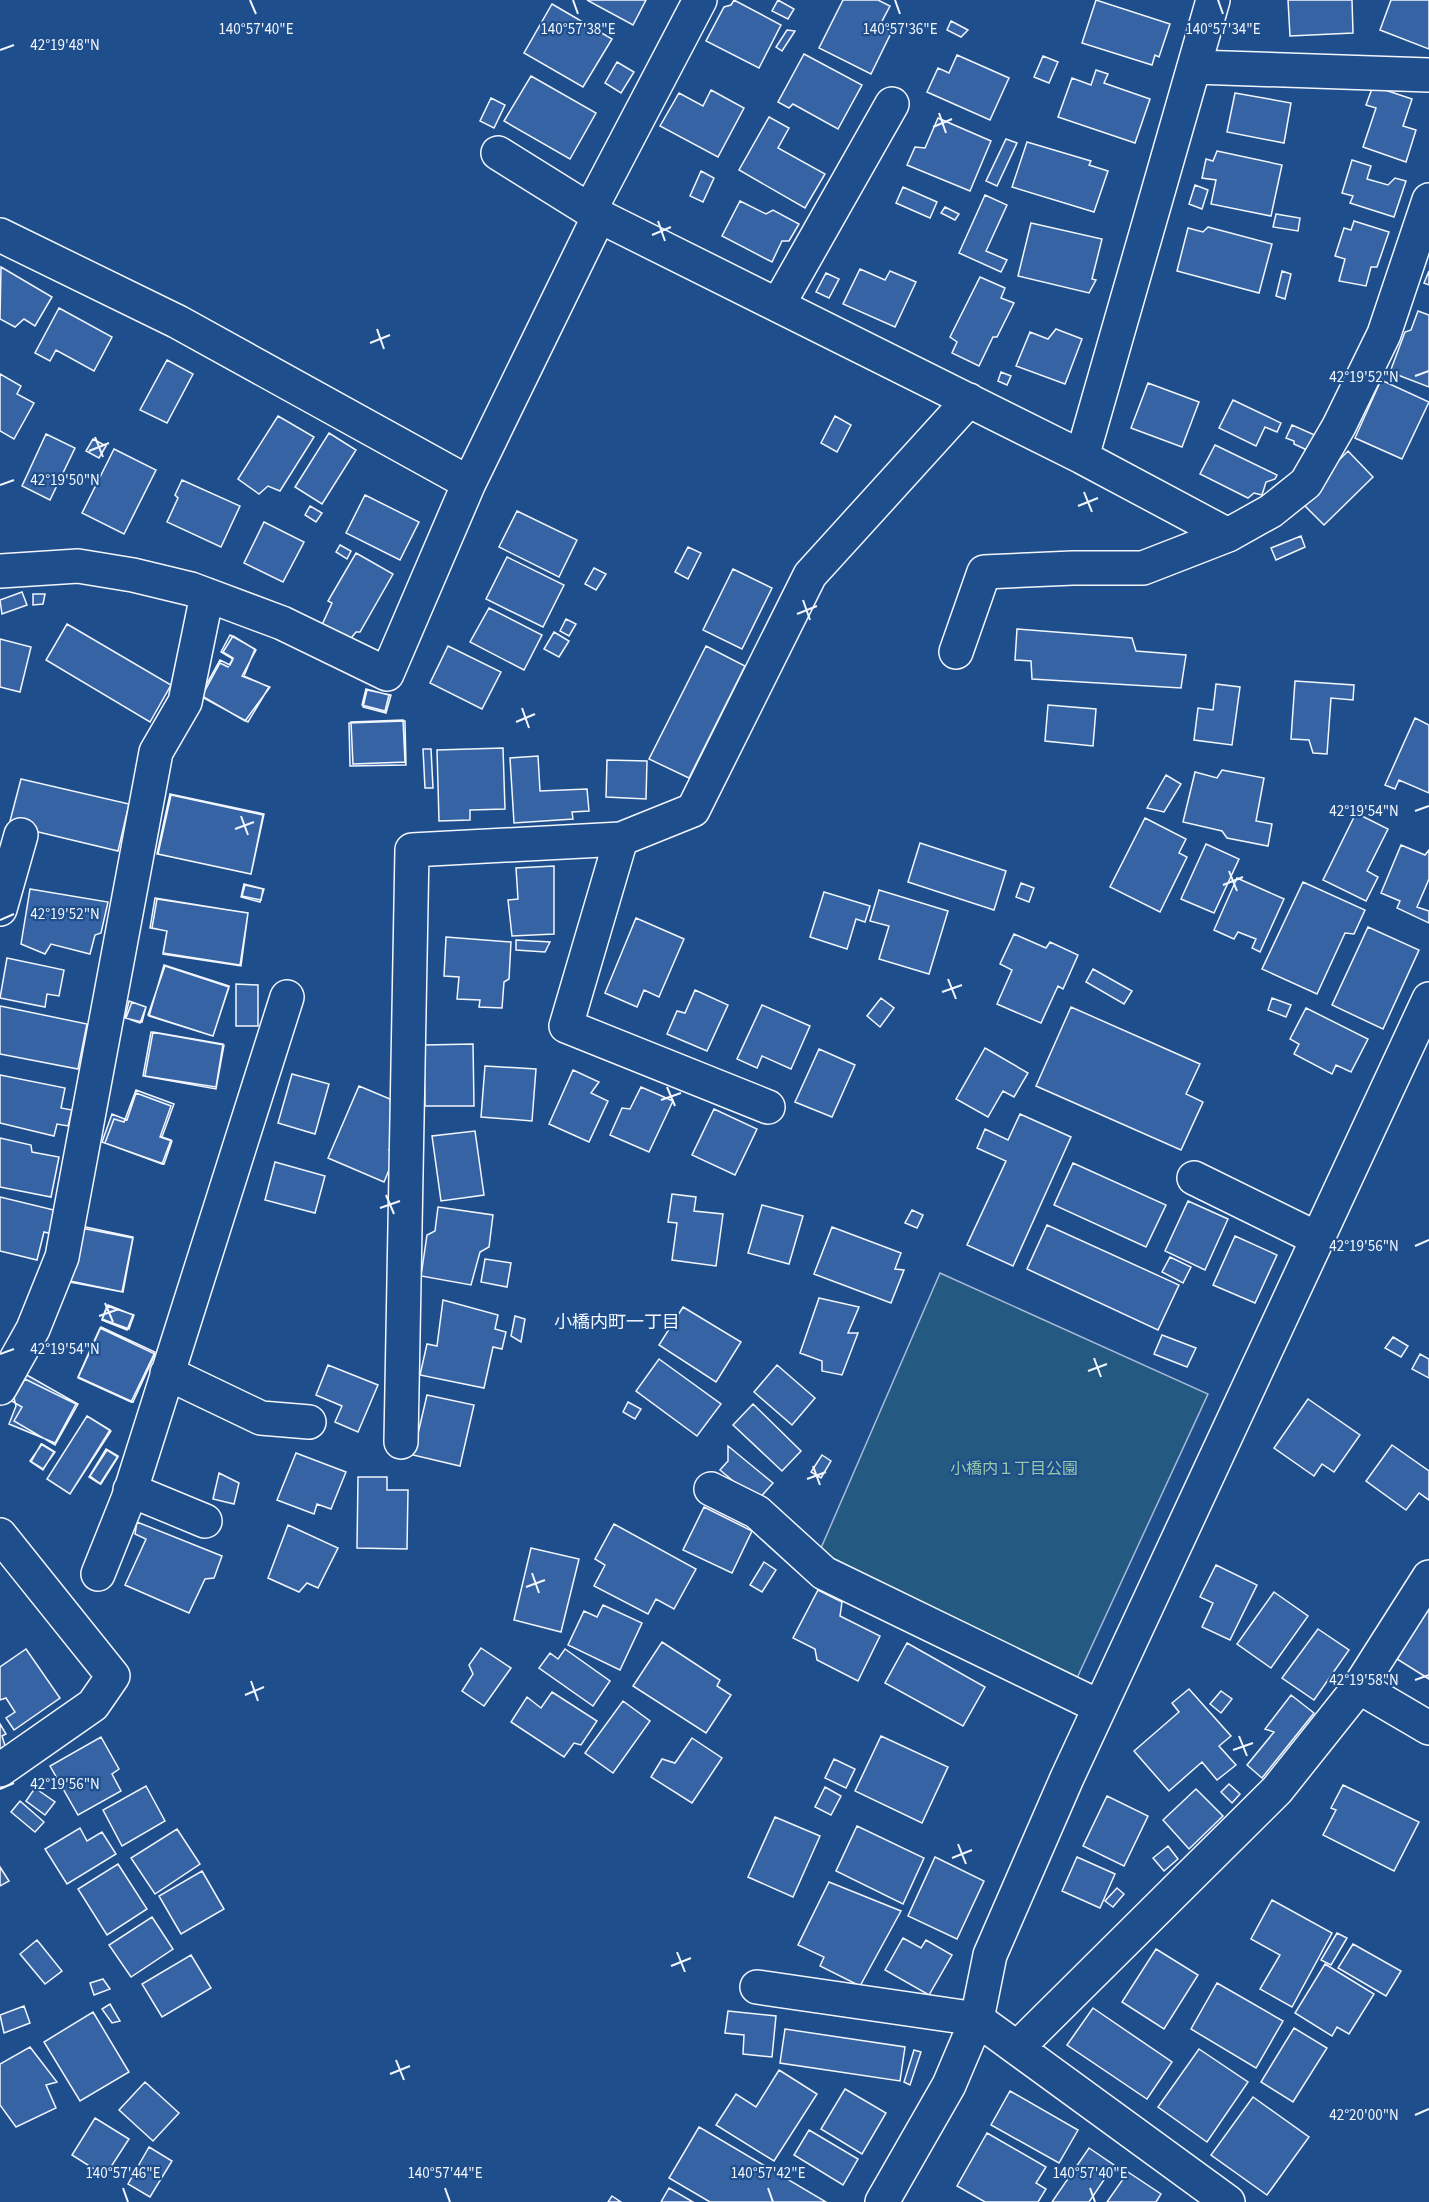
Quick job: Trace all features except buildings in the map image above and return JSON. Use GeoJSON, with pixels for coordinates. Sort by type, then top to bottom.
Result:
{"type":"FeatureCollection","features":[{"type":"Feature","properties":{"kind":"street"},"geometry":{"type":"LineString","coordinates":[[0,571],[78,566],[133,575],[191,589],[282,623],[387,674],[470,483],[594,213],[700,0]]}},
{"type":"Feature","properties":{"kind":"street"},"geometry":{"type":"LineString","coordinates":[[1082,457],[1213,0]]}},
{"type":"Feature","properties":{"kind":"street"},"geometry":{"type":"LineString","coordinates":[[1195,67],[1429,75]]}},
{"type":"Feature","properties":{"kind":"street"},"geometry":{"type":"LineString","coordinates":[[778,305],[892,104]]}},
{"type":"Feature","properties":{"kind":"street"},"geometry":{"type":"LineString","coordinates":[[498,153],[594,213],[1082,457],[1228,535]]}},
{"type":"Feature","properties":{"kind":"street"},"geometry":{"type":"LineString","coordinates":[[956,652],[984,572],[1143,568],[1228,535],[1270,511],[1306,483],[1339,426],[1384,334],[1429,200]]}},
{"type":"Feature","properties":{"kind":"street"},"geometry":{"type":"LineString","coordinates":[[0,235],[178,322],[470,483]]}},
{"type":"Feature","properties":{"kind":"street"},"geometry":{"type":"LineString","coordinates":[[401,1442],[412,850],[621,839],[693,810],[810,575],[969,400]]}},
{"type":"Feature","properties":{"kind":"street"},"geometry":{"type":"LineString","coordinates":[[0,1388],[33,1329],[62,1257],[156,752],[185,702],[207,594]]}},
{"type":"Feature","properties":{"kind":"street"},"geometry":{"type":"LineString","coordinates":[[0,909],[21,836]]}},
{"type":"Feature","properties":{"kind":"street"},"geometry":{"type":"LineString","coordinates":[[621,839],[566,1026],[768,1107]]}},
{"type":"Feature","properties":{"kind":"street"},"geometry":{"type":"LineString","coordinates":[[98,1574],[130,1490],[287,997]]}},
{"type":"Feature","properties":{"kind":"street"},"geometry":{"type":"LineString","coordinates":[[882,2202],[949,2085],[976,2019],[990,1955],[1100,1707],[1429,999]]}},
{"type":"Feature","properties":{"kind":"street"},"geometry":{"type":"LineString","coordinates":[[1194,1178],[1318,1239]]}},
{"type":"Feature","properties":{"kind":"street"},"geometry":{"type":"LineString","coordinates":[[167,1373],[261,1418],[309,1422]]}},
{"type":"Feature","properties":{"kind":"street"},"geometry":{"type":"LineString","coordinates":[[711,1489],[757,1512],[824,1573],[1100,1707]]}},
{"type":"Feature","properties":{"kind":"street"},"geometry":{"type":"LineString","coordinates":[[130,1490],[205,1521]]}},
{"type":"Feature","properties":{"kind":"street"},"geometry":{"type":"LineString","coordinates":[[0,1534],[113,1676],[93,1705],[0,1770]]}},
{"type":"Feature","properties":{"kind":"street"},"geometry":{"type":"LineString","coordinates":[[1017,2048],[1277,1790],[1359,1687],[1429,1577]]}},
{"type":"Feature","properties":{"kind":"street"},"geometry":{"type":"LineString","coordinates":[[1359,1687],[1429,1728]]}},
{"type":"Feature","properties":{"kind":"street"},"geometry":{"type":"LineString","coordinates":[[757,1987],[976,2019],[1228,2202]]}},
{"type":"Feature","properties":{"kind":"green space","name":"小橋内１丁目公園"},"geometry":{"type":"Polygon","coordinates":[[[940,1273],[1208,1394],[1077,1678],[818,1555],[940,1273]]]}},
{"type":"Feature","properties":{"kind":"district","name":"小橋内町一丁目"},"geometry":{"type":"Point","coordinates":[617,1322]}}]}
